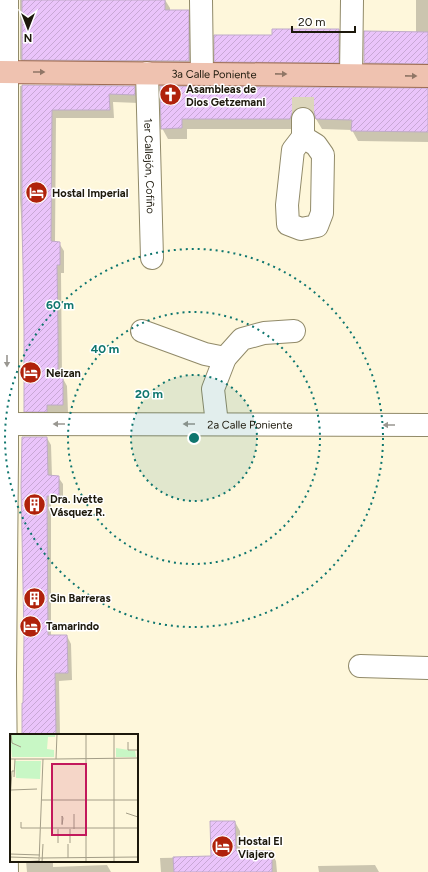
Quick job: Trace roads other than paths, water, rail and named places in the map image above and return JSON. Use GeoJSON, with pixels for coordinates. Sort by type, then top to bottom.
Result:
{"type":"FeatureCollection","features":[{"type":"Feature","properties":{"kind":"main road","name":"3a Calle Poniente"},"geometry":{"type":"LineString","coordinates":[[3,72],[202,73],[304,77],[351,75],[428,76]]}},
{"type":"Feature","properties":{"kind":"street"},"geometry":{"type":"LineString","coordinates":[[7,0],[3,72],[7,872]]}},
{"type":"Feature","properties":{"kind":"street"},"geometry":{"type":"LineString","coordinates":[[201,0],[202,73]]}},
{"type":"Feature","properties":{"kind":"street"},"geometry":{"type":"LineString","coordinates":[[351,75],[352,0]]}},
{"type":"Feature","properties":{"kind":"street","name":"1er Callejón, Cofiño"},"geometry":{"type":"LineString","coordinates":[[147,73],[152,258]]}},
{"type":"Feature","properties":{"kind":"street"},"geometry":{"type":"LineString","coordinates":[[142,331],[204,354],[225,358]]}},
{"type":"Feature","properties":{"kind":"street"},"geometry":{"type":"LineString","coordinates":[[218,424],[213,389],[225,358],[242,339],[264,333],[294,331]]}},
{"type":"Feature","properties":{"kind":"street","name":"2a Calle Poniente"},"geometry":{"type":"LineString","coordinates":[[4,424],[428,425]]}},
{"type":"Feature","properties":{"kind":"street"},"geometry":{"type":"LineString","coordinates":[[360,666],[428,668]]}},
{"type":"Feature","properties":{"kind":"tunnel"},"geometry":{"type":"LineString","coordinates":[[303,80],[303,119]]}},
{"type":"Feature","properties":{"kind":"place","name":"Asambleas de Dios Getzemani"},"geometry":{"type":"Point","coordinates":[170,95]}},
{"type":"Feature","properties":{"kind":"place","name":"Hostal Imperial"},"geometry":{"type":"Point","coordinates":[36,193]}},
{"type":"Feature","properties":{"kind":"place","name":"Neizan"},"geometry":{"type":"Point","coordinates":[31,373]}},
{"type":"Feature","properties":{"kind":"place","name":"Dra. Ivette Vásquez R."},"geometry":{"type":"Point","coordinates":[34,505]}},
{"type":"Feature","properties":{"kind":"place","name":"Sin Barreras"},"geometry":{"type":"Point","coordinates":[35,598]}},
{"type":"Feature","properties":{"kind":"place","name":"Tamarindo"},"geometry":{"type":"Point","coordinates":[31,626]}},
{"type":"Feature","properties":{"kind":"place","name":"Hostal El Viajero"},"geometry":{"type":"Point","coordinates":[223,847]}}]}
